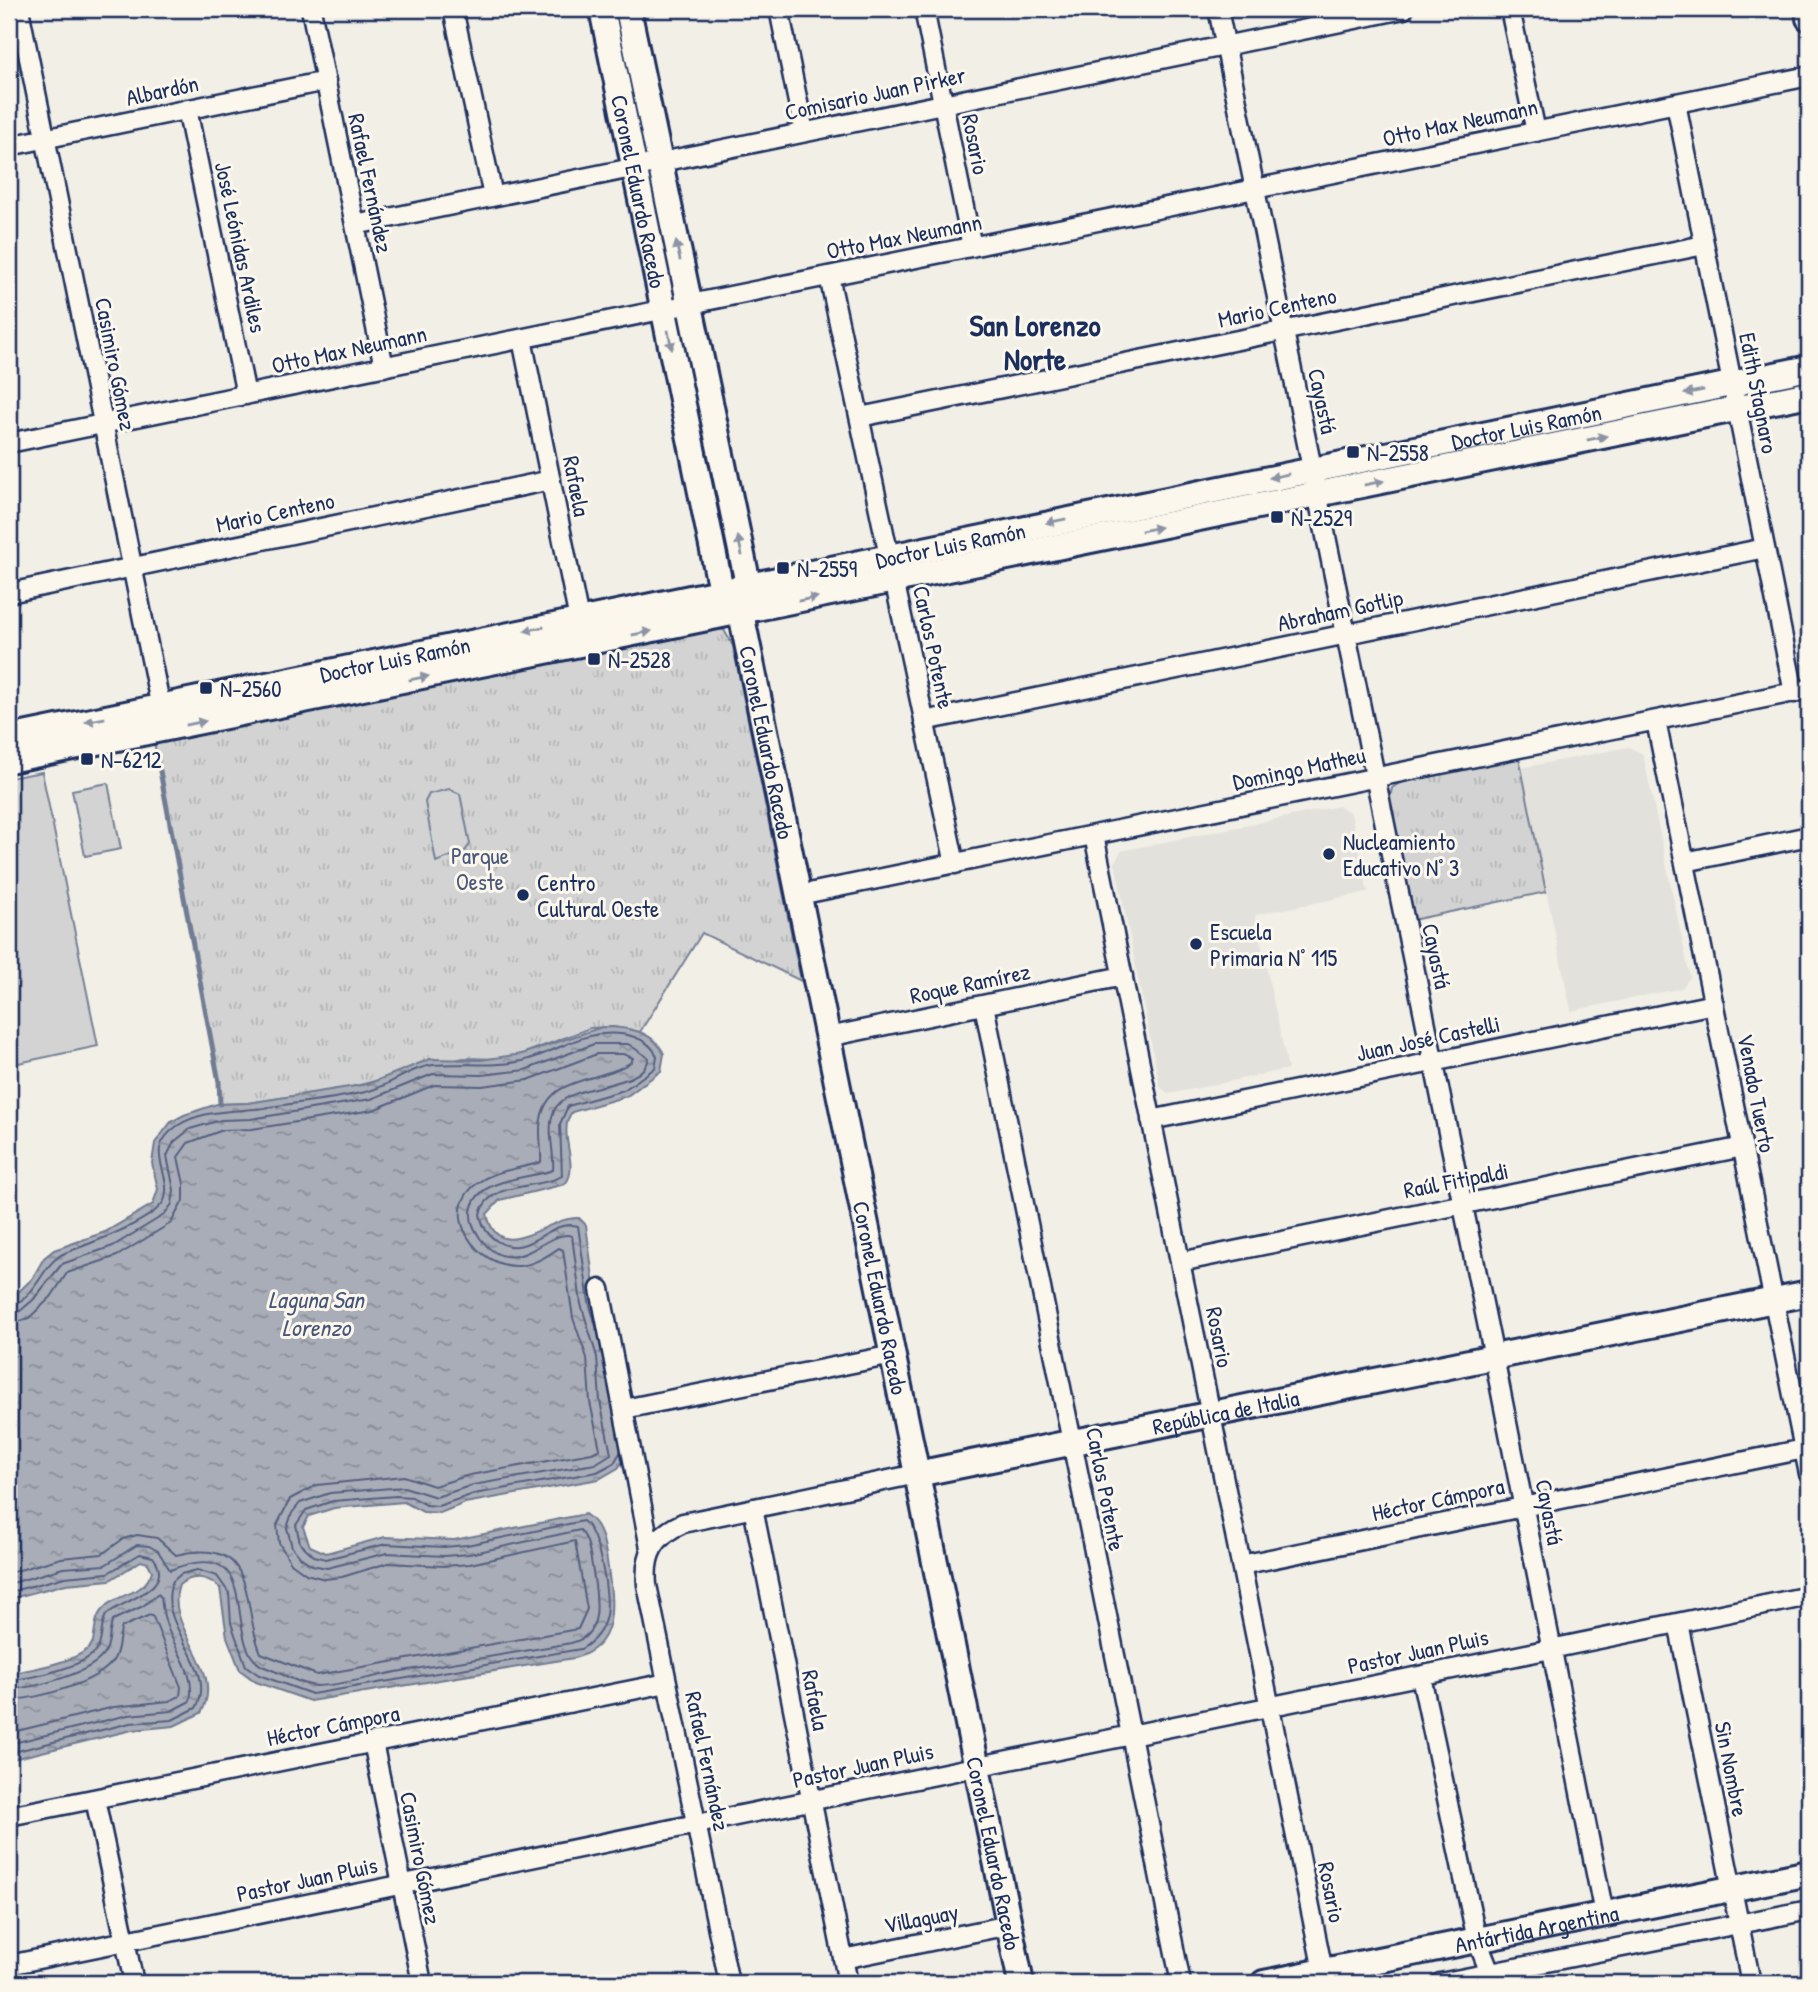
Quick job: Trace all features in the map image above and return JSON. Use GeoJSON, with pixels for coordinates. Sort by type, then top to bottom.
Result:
{"type":"FeatureCollection","features":[{"type":"Feature","properties":{"kind":"street","name":"Casimiro Gómez"},"geometry":{"type":"LineString","coordinates":[[19,9],[163,717]]}},
{"type":"Feature","properties":{"kind":"street","name":"Rafael Fernández"},"geometry":{"type":"LineString","coordinates":[[311,9],[384,366]]}},
{"type":"Feature","properties":{"kind":"street"},"geometry":{"type":"LineString","coordinates":[[453,9],[493,196]]}},
{"type":"Feature","properties":{"kind":"street","name":"Coronel Eduardo Racedo"},"geometry":{"type":"LineString","coordinates":[[602,9],[721,590],[741,612]]}},
{"type":"Feature","properties":{"kind":"street","name":"Coronel Eduardo Racedo"},"geometry":{"type":"LineString","coordinates":[[628,9],[748,584],[741,612],[1021,1983]]}},
{"type":"Feature","properties":{"kind":"street"},"geometry":{"type":"LineString","coordinates":[[779,9],[804,132]]}},
{"type":"Feature","properties":{"kind":"street","name":"Rosario"},"geometry":{"type":"LineString","coordinates":[[924,9],[972,247]]}},
{"type":"Feature","properties":{"kind":"street","name":"Cayastá"},"geometry":{"type":"LineString","coordinates":[[1218,9],[1463,1204],[1604,1914]]}},
{"type":"Feature","properties":{"kind":"street","name":"Comisario Juan Pirker"},"geometry":{"type":"LineString","coordinates":[[355,225],[1404,9]]}},
{"type":"Feature","properties":{"kind":"street"},"geometry":{"type":"LineString","coordinates":[[1510,9],[1536,132]]}},
{"type":"Feature","properties":{"kind":"street"},"geometry":{"type":"LineString","coordinates":[[1808,9],[1809,18]]}},
{"type":"Feature","properties":{"kind":"street","name":"Otto Max Neumann"},"geometry":{"type":"LineString","coordinates":[[9,443],[1809,76]]}},
{"type":"Feature","properties":{"kind":"street","name":"Albardón"},"geometry":{"type":"LineString","coordinates":[[9,146],[326,81]]}},
{"type":"Feature","properties":{"kind":"street","name":"Edith Stagnaro"},"geometry":{"type":"LineString","coordinates":[[1676,103],[1765,548],[1801,691]]}},
{"type":"Feature","properties":{"kind":"street","name":"José Leónidas Ardiles"},"geometry":{"type":"LineString","coordinates":[[187,109],[246,395]]}},
{"type":"Feature","properties":{"kind":"street","name":"Mario Centeno"},"geometry":{"type":"LineString","coordinates":[[860,417],[1704,245]]}},
{"type":"Feature","properties":{"kind":"street","name":"Carlos Potente"},"geometry":{"type":"LineString","coordinates":[[829,276],[955,864]]}},
{"type":"Feature","properties":{"kind":"street","name":"Rafaela"},"geometry":{"type":"LineString","coordinates":[[522,339],[584,644]]}},
{"type":"Feature","properties":{"kind":"street","name":"Doctor Luis Ramón"},"geometry":{"type":"LineString","coordinates":[[9,760],[163,717],[579,619],[1809,368]]}},
{"type":"Feature","properties":{"kind":"street","name":"Doctor Luis Ramón"},"geometry":{"type":"LineString","coordinates":[[9,738],[163,717],[584,644],[1809,394]]}},
{"type":"Feature","properties":{"kind":"street","name":"Mario Centeno"},"geometry":{"type":"LineString","coordinates":[[9,593],[551,480]]}},
{"type":"Feature","properties":{"kind":"street","name":"Abraham Gotlip"},"geometry":{"type":"LineString","coordinates":[[924,721],[1765,548]]}},
{"type":"Feature","properties":{"kind":"street","name":"Domingo Matheu"},"geometry":{"type":"LineString","coordinates":[[799,895],[1801,691]]}},
{"type":"Feature","properties":{"kind":"street","name":"Venado Tuerto"},"geometry":{"type":"LineString","coordinates":[[1656,721],[1773,1300],[1807,1449],[1809,1474]]}},
{"type":"Feature","properties":{"kind":"street","name":"Rosario"},"geometry":{"type":"LineString","coordinates":[[1094,835],[1323,1971]]}},
{"type":"Feature","properties":{"kind":"street"},"geometry":{"type":"LineString","coordinates":[[1685,862],[1809,836]]}},
{"type":"Feature","properties":{"kind":"street","name":"Roque Ramírez"},"geometry":{"type":"LineString","coordinates":[[828,1037],[1122,976]]}},
{"type":"Feature","properties":{"kind":"street","name":"Juan José Castelli"},"geometry":{"type":"LineString","coordinates":[[1152,1120],[1714,1004]]}},
{"type":"Feature","properties":{"kind":"street","name":"Carlos Potente"},"geometry":{"type":"LineString","coordinates":[[984,1005],[1181,1983]]}},
{"type":"Feature","properties":{"kind":"street","name":"Raúl Fitipaldi"},"geometry":{"type":"LineString","coordinates":[[1180,1262],[1742,1147]]}},
{"type":"Feature","properties":{"kind":"street","name":"Rafael Fernández"},"geometry":{"type":"LineString","coordinates":[[600,1289],[650,1548],[647,1586],[729,1983]]}},
{"type":"Feature","properties":{"kind":"street","name":"República de Italia"},"geometry":{"type":"LineString","coordinates":[[650,1548],[668,1529],[683,1522],[1809,1293]]}},
{"type":"Feature","properties":{"kind":"street"},"geometry":{"type":"LineString","coordinates":[[624,1409],[893,1355]]}},
{"type":"Feature","properties":{"kind":"street","name":"Héctor Cámpora"},"geometry":{"type":"LineString","coordinates":[[1241,1564],[1807,1449]]}},
{"type":"Feature","properties":{"kind":"street","name":"Rafaela"},"geometry":{"type":"LineString","coordinates":[[753,1508],[848,1983]]}},
{"type":"Feature","properties":{"kind":"street","name":"Pastor Juan Pluis"},"geometry":{"type":"LineString","coordinates":[[9,1965],[1809,1596]]}},
{"type":"Feature","properties":{"kind":"street","name":"Sin Nombre"},"geometry":{"type":"LineString","coordinates":[[1678,1623],[1751,1983]]}},
{"type":"Feature","properties":{"kind":"street"},"geometry":{"type":"LineString","coordinates":[[1421,1676],[1477,1940],[1493,1978]]}},
{"type":"Feature","properties":{"kind":"street","name":"Héctor Cámpora"},"geometry":{"type":"LineString","coordinates":[[9,1816],[667,1683]]}},
{"type":"Feature","properties":{"kind":"street","name":"Casimiro Gómez"},"geometry":{"type":"LineString","coordinates":[[373,1742],[422,1983]]}},
{"type":"Feature","properties":{"kind":"street"},"geometry":{"type":"LineString","coordinates":[[95,1799],[134,1983]]}},
{"type":"Feature","properties":{"kind":"street","name":"Antártida Argentina"},"geometry":{"type":"LineString","coordinates":[[1264,1983],[1809,1872]]}},
{"type":"Feature","properties":{"kind":"street"},"geometry":{"type":"LineString","coordinates":[[1440,1983],[1493,1978],[1809,1910]]}},
{"type":"Feature","properties":{"kind":"street","name":"Villaguay"},"geometry":{"type":"LineString","coordinates":[[843,1959],[1009,1925]]}},
{"type":"Feature","properties":{"kind":"shaded area"},"geometry":{"type":"Polygon","coordinates":[[[1629,747],[1643,754],[1690,977],[1682,988],[1571,1011],[1521,768],[1629,747]]]}},
{"type":"Feature","properties":{"kind":"shaded area","name":"Escuela Primaria N° 115"},"geometry":{"type":"Polygon","coordinates":[[[1339,806],[1351,813],[1368,892],[1255,915],[1288,1069],[1169,1094],[1160,1087],[1115,863],[1121,851],[1339,806]]]}},
{"type":"Feature","properties":{"kind":"green space","name":"Parque Oeste"},"geometry":{"type":"Polygon","coordinates":[[[712,628],[724,630],[733,646],[801,981],[702,933],[640,1032],[614,1027],[590,1028],[522,1054],[500,1059],[463,1058],[348,1088],[248,1103],[220,1104],[219,1081],[154,742],[712,628]]]}},
{"type":"Feature","properties":{"kind":"green space"},"geometry":{"type":"Polygon","coordinates":[[[1519,757],[1546,892],[1412,920],[1389,802],[1392,788],[1404,780],[1519,757]]]}},
{"type":"Feature","properties":{"kind":"green space"},"geometry":{"type":"Polygon","coordinates":[[[42,772],[98,1046],[9,1065],[9,778],[42,772]]]}},
{"type":"Feature","properties":{"kind":"green space"},"geometry":{"type":"Polygon","coordinates":[[[108,783],[121,849],[85,856],[72,790],[108,783]]]}},
{"type":"Feature","properties":{"kind":"green space"},"geometry":{"type":"Polygon","coordinates":[[[449,789],[460,794],[470,844],[465,851],[436,862],[425,802],[429,794],[449,789]]]}},
{"type":"Feature","properties":{"kind":"water","name":"Laguna San Lorenzo"},"geometry":{"type":"Polygon","coordinates":[[[602,1027],[629,1029],[653,1040],[664,1054],[661,1071],[627,1096],[572,1112],[566,1130],[571,1168],[565,1184],[500,1200],[487,1214],[493,1230],[502,1237],[513,1239],[567,1219],[579,1218],[586,1225],[596,1301],[626,1458],[618,1468],[599,1479],[465,1503],[440,1513],[423,1512],[404,1502],[334,1508],[309,1516],[303,1527],[310,1546],[326,1553],[385,1537],[454,1540],[585,1514],[596,1525],[603,1538],[610,1582],[610,1622],[599,1644],[574,1658],[310,1701],[256,1682],[240,1670],[227,1637],[220,1588],[205,1579],[189,1579],[179,1585],[176,1601],[179,1617],[206,1680],[207,1696],[201,1713],[174,1726],[132,1730],[9,1760],[9,1674],[56,1664],[89,1648],[97,1618],[102,1610],[112,1601],[139,1589],[149,1579],[152,1571],[148,1563],[141,1561],[110,1580],[66,1584],[9,1599],[9,1301],[32,1279],[44,1258],[54,1250],[105,1232],[153,1204],[158,1189],[152,1163],[155,1143],[171,1122],[184,1115],[217,1104],[248,1103],[368,1084],[430,1059],[481,1060],[522,1054],[602,1027]]]}},
{"type":"Feature","properties":{"kind":"waterway"},"geometry":{"type":"LineString","coordinates":[[160,771],[219,1082],[220,1104]]}},
{"type":"Feature","properties":{"kind":"place","name":"N-2558"},"geometry":{"type":"Point","coordinates":[1353,452]}},
{"type":"Feature","properties":{"kind":"place","name":"N-2529"},"geometry":{"type":"Point","coordinates":[1277,517]}},
{"type":"Feature","properties":{"kind":"place","name":"N-2559"},"geometry":{"type":"Point","coordinates":[783,568]}},
{"type":"Feature","properties":{"kind":"place","name":"N-2528"},"geometry":{"type":"Point","coordinates":[594,659]}},
{"type":"Feature","properties":{"kind":"place","name":"N-2560"},"geometry":{"type":"Point","coordinates":[206,688]}},
{"type":"Feature","properties":{"kind":"place","name":"N-6212"},"geometry":{"type":"Point","coordinates":[87,759]}},
{"type":"Feature","properties":{"kind":"place","name":"Nucleamiento Educativo N° 3"},"geometry":{"type":"Point","coordinates":[1329,854]}},
{"type":"Feature","properties":{"kind":"place","name":"Centro Cultural Oeste"},"geometry":{"type":"Point","coordinates":[523,895]}},
{"type":"Feature","properties":{"kind":"place","name":"Escuela Primaria N° 115"},"geometry":{"type":"Point","coordinates":[1196,944]}},
{"type":"Feature","properties":{"kind":"district","name":"San Lorenzo Norte"},"geometry":{"type":"Point","coordinates":[1035,342]}}]}
